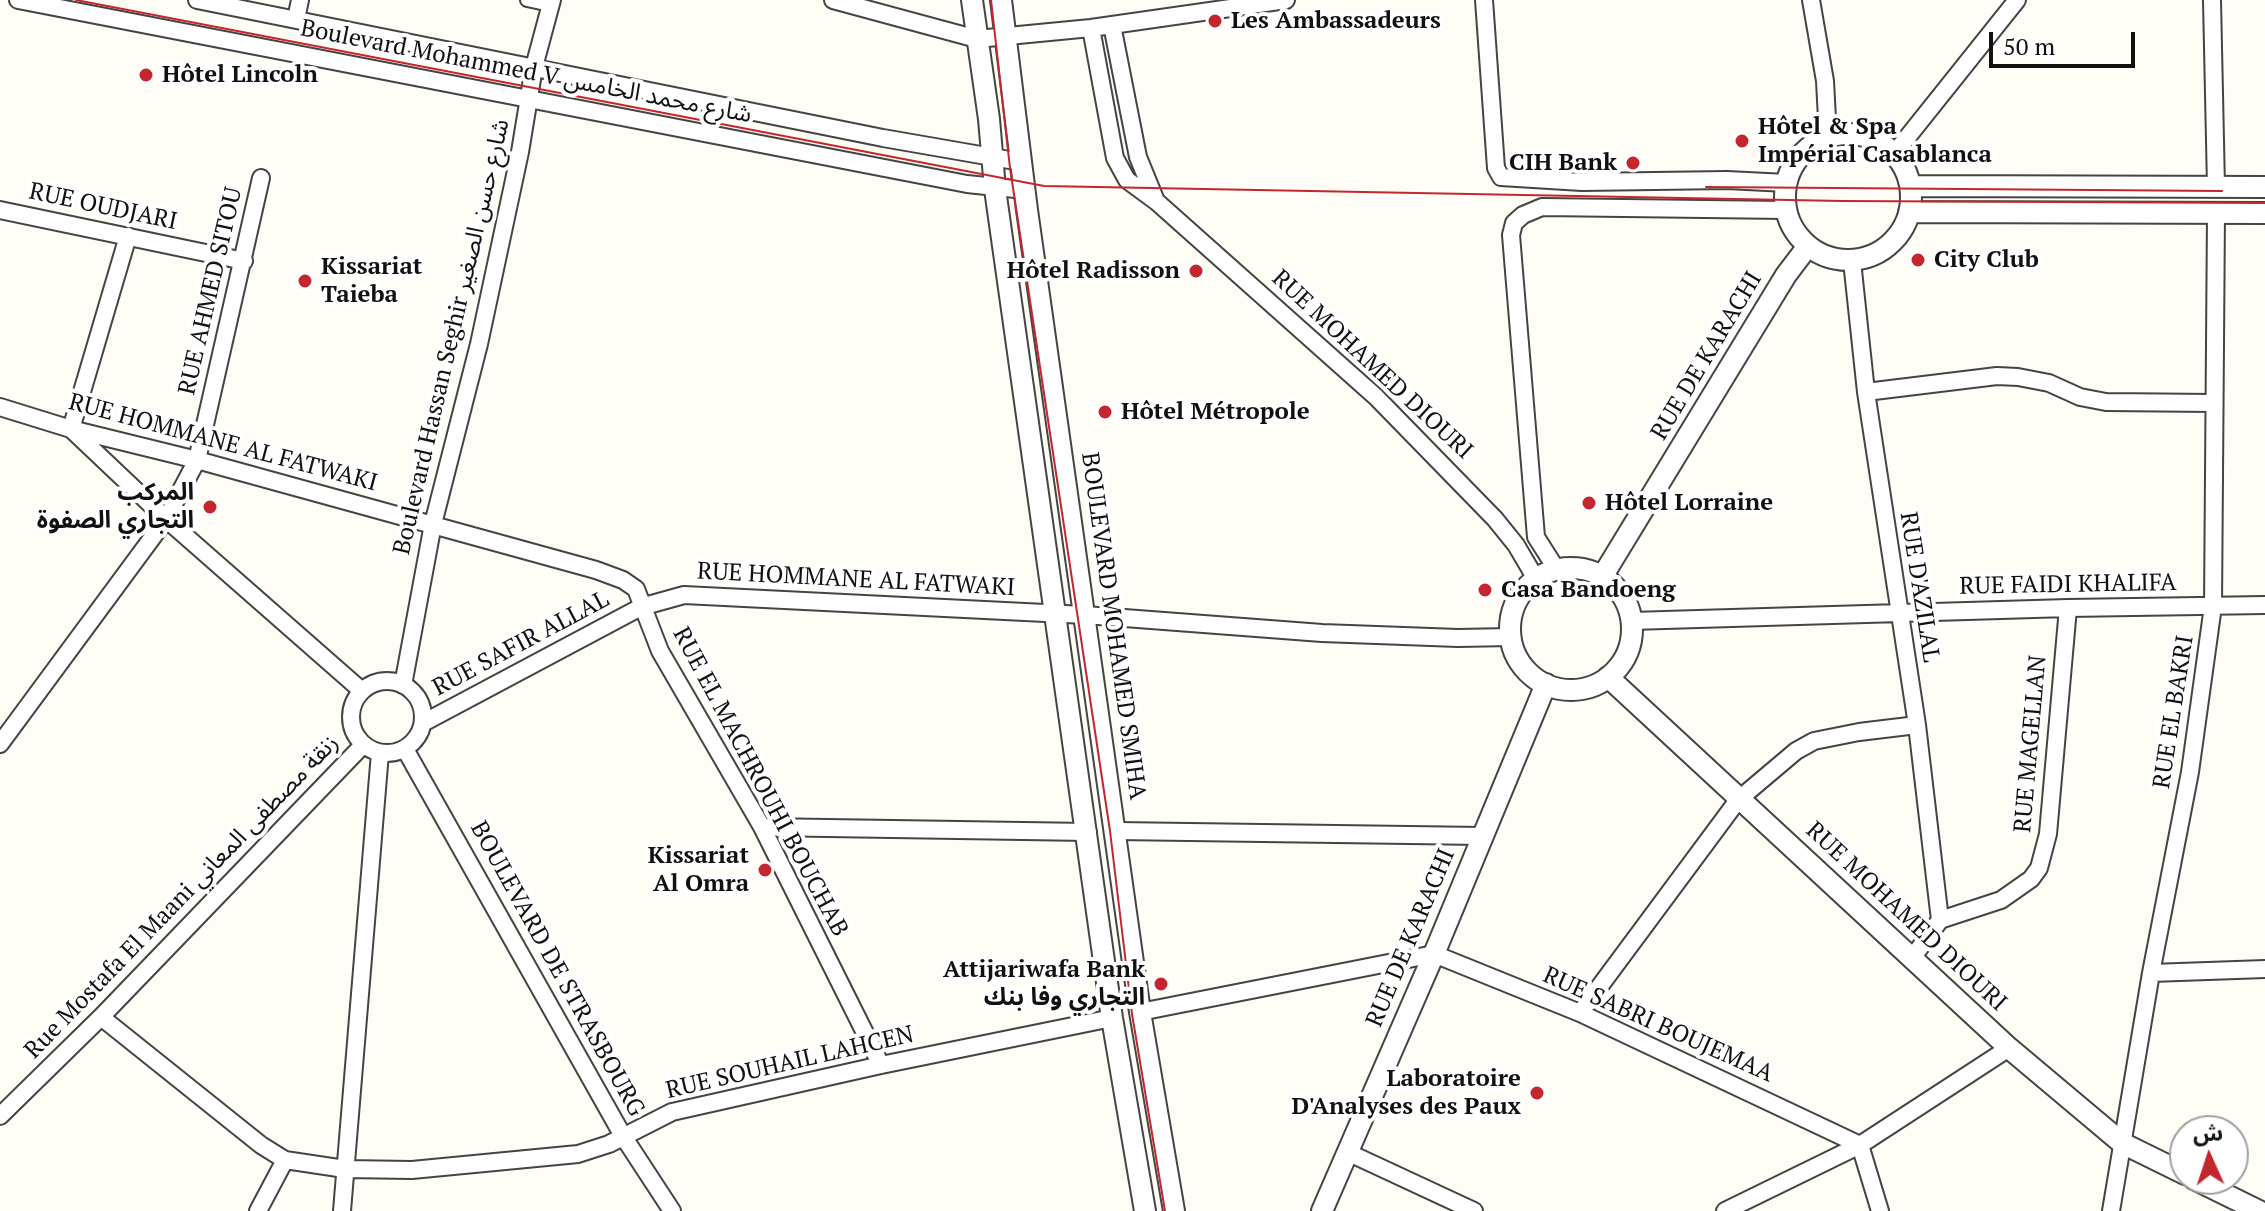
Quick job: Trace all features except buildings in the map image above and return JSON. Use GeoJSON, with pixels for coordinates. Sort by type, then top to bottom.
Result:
{"type":"FeatureCollection","features":[{"type":"Feature","properties":{"kind":"street","name":"Boulevard Mohammed V شارع محمد الخامس"},"geometry":{"type":"LineString","coordinates":[[18,0],[995,189],[1025,190]]}},
{"type":"Feature","properties":{"kind":"street","name":"Boulevard Mohammed V شارع محمد الخامس"},"geometry":{"type":"LineString","coordinates":[[197,0],[883,138],[1021,162]]}},
{"type":"Feature","properties":{"kind":"street"},"geometry":{"type":"LineString","coordinates":[[296,19],[300,0]]}},
{"type":"Feature","properties":{"kind":"street"},"geometry":{"type":"LineString","coordinates":[[527,0],[551,3]]}},
{"type":"Feature","properties":{"kind":"street"},"geometry":{"type":"LineString","coordinates":[[833,0],[977,39],[1091,28],[1286,0]]}},
{"type":"Feature","properties":{"kind":"street"},"geometry":{"type":"LineString","coordinates":[[972,0],[995,189],[1112,1018],[1145,1211]]}},
{"type":"Feature","properties":{"kind":"street","name":"BOULEVARD MOHAMED SMIHA"},"geometry":{"type":"LineString","coordinates":[[1001,0],[1140,1012],[1174,1211]]}},
{"type":"Feature","properties":{"kind":"street"},"geometry":{"type":"LineString","coordinates":[[1484,0],[1496,168],[1501,177],[1610,182],[1727,180],[1787,183]]}},
{"type":"Feature","properties":{"kind":"street"},"geometry":{"type":"LineString","coordinates":[[1811,0],[1825,81],[1828,138]]}},
{"type":"Feature","properties":{"kind":"street"},"geometry":{"type":"LineString","coordinates":[[1894,154],[2017,0]]}},
{"type":"Feature","properties":{"kind":"street"},"geometry":{"type":"LineString","coordinates":[[2212,0],[2216,187]]}},
{"type":"Feature","properties":{"kind":"street","name":"Boulevard Hassan Seghir شارع حسن الصغير"},"geometry":{"type":"LineString","coordinates":[[403,685],[433,524],[479,344],[534,67],[551,3]]}},
{"type":"Feature","properties":{"kind":"street"},"geometry":{"type":"LineString","coordinates":[[1112,25],[1138,157],[1157,202]]}},
{"type":"Feature","properties":{"kind":"street","name":"RUE MOHAMED DIOURI"},"geometry":{"type":"LineString","coordinates":[[1091,28],[1119,169],[1127,180],[1157,202],[1376,397],[1495,519],[1516,545],[1536,579]]}},
{"type":"Feature","properties":{"kind":"street"},"geometry":{"type":"LineString","coordinates":[[1850,134],[1879,143],[1894,154],[1910,186],[1909,212],[1901,231],[1887,246],[1868,257],[1852,261],[1832,258],[1808,246],[1792,227],[1786,210],[1787,183],[1801,155],[1828,138],[1850,134]]}},
{"type":"Feature","properties":{"kind":"street","name":"RUE AHMED SITOU"},"geometry":{"type":"LineString","coordinates":[[0,744],[166,519],[197,460],[261,178]]}},
{"type":"Feature","properties":{"kind":"street"},"geometry":{"type":"LineString","coordinates":[[1910,186],[2265,187]]}},
{"type":"Feature","properties":{"kind":"street"},"geometry":{"type":"LineString","coordinates":[[1557,570],[1536,537],[1511,235],[1514,223],[1523,215],[1542,207],[1786,210]]}},
{"type":"Feature","properties":{"kind":"street","name":"RUE OUDJARI"},"geometry":{"type":"LineString","coordinates":[[0,210],[244,261]]}},
{"type":"Feature","properties":{"kind":"street"},"geometry":{"type":"LineString","coordinates":[[1909,212],[2265,213]]}},
{"type":"Feature","properties":{"kind":"street","name":"RUE EL BAKRI"},"geometry":{"type":"LineString","coordinates":[[2111,1211],[2151,973],[2192,758],[2213,606],[2216,213]]}},
{"type":"Feature","properties":{"kind":"street"},"geometry":{"type":"LineString","coordinates":[[128,236],[71,429],[166,519],[362,691]]}},
{"type":"Feature","properties":{"kind":"street","name":"RUE DE KARACHI"},"geometry":{"type":"LineString","coordinates":[[1602,577],[1786,275],[1808,246]]}},
{"type":"Feature","properties":{"kind":"street","name":"RUE D'AZILAL"},"geometry":{"type":"LineString","coordinates":[[1852,261],[1866,392],[1917,725],[1940,920]]}},
{"type":"Feature","properties":{"kind":"street"},"geometry":{"type":"LineString","coordinates":[[1866,392],[1997,376],[2049,383],[2080,397],[2106,402],[2214,403]]}},
{"type":"Feature","properties":{"kind":"street","name":"RUE HOMMANE AL FATWAKI"},"geometry":{"type":"LineString","coordinates":[[0,407],[71,429],[197,460],[596,570],[623,580],[636,589],[641,607],[684,595],[1085,615],[1322,633],[1511,637]]}},
{"type":"Feature","properties":{"kind":"street"},"geometry":{"type":"LineString","coordinates":[[1580,569],[1602,577],[1623,598],[1631,621],[1626,655],[1608,677],[1587,688],[1563,689],[1546,684],[1525,669],[1517,657],[1511,637],[1510,624],[1522,593],[1536,579],[1557,570],[1580,569]]}},
{"type":"Feature","properties":{"kind":"street","name":"RUE FAIDI KHALIFA"},"geometry":{"type":"LineString","coordinates":[[1631,621],[2265,605]]}},
{"type":"Feature","properties":{"kind":"street","name":"RUE SAFIR ALLAL"},"geometry":{"type":"LineString","coordinates":[[423,723],[641,607]]}},
{"type":"Feature","properties":{"kind":"street","name":"RUE EL MACHROUHI BOUCHAB"},"geometry":{"type":"LineString","coordinates":[[641,607],[660,651],[762,827],[881,1065]]}},
{"type":"Feature","properties":{"kind":"street","name":"RUE MAGELLAN"},"geometry":{"type":"LineString","coordinates":[[1940,920],[2001,900],[2031,879],[2039,868],[2048,834],[2068,608]]}},
{"type":"Feature","properties":{"kind":"street","name":"RUE MOHAMED DIOURI"},"geometry":{"type":"LineString","coordinates":[[1608,677],[2009,1048],[2122,1143],[2169,1166]]}},
{"type":"Feature","properties":{"kind":"street"},"geometry":{"type":"LineString","coordinates":[[385,681],[403,685],[414,693],[421,704],[423,723],[415,740],[405,749],[393,753],[380,753],[363,745],[355,734],[351,715],[354,702],[372,684],[385,681]]}},
{"type":"Feature","properties":{"kind":"street","name":"RUE DE KARACHI"},"geometry":{"type":"LineString","coordinates":[[1322,1211],[1434,954],[1546,684]]}},
{"type":"Feature","properties":{"kind":"street"},"geometry":{"type":"LineString","coordinates":[[1580,1013],[1738,800],[1796,751],[1814,741],[1830,736],[1917,725]]}},
{"type":"Feature","properties":{"kind":"street","name":"Rue Mostafa El Maani زنقة مصطفى المعاني"},"geometry":{"type":"LineString","coordinates":[[0,1116],[101,1017],[363,745]]}},
{"type":"Feature","properties":{"kind":"street","name":"BOULEVARD DE STRASBOURG"},"geometry":{"type":"LineString","coordinates":[[405,749],[623,1136],[672,1211]]}},
{"type":"Feature","properties":{"kind":"street"},"geometry":{"type":"LineString","coordinates":[[342,1211],[380,753]]}},
{"type":"Feature","properties":{"kind":"street"},"geometry":{"type":"LineString","coordinates":[[762,827],[1088,832]]}},
{"type":"Feature","properties":{"kind":"street"},"geometry":{"type":"LineString","coordinates":[[1116,831],[1482,836]]}},
{"type":"Feature","properties":{"kind":"street"},"geometry":{"type":"LineString","coordinates":[[1913,957],[1940,920]]}},
{"type":"Feature","properties":{"kind":"street"},"geometry":{"type":"LineString","coordinates":[[1140,1012],[1434,954]]}},
{"type":"Feature","properties":{"kind":"street","name":"RUE SABRI BOUJEMAA"},"geometry":{"type":"LineString","coordinates":[[1434,954],[1580,1013],[1860,1145]]}},
{"type":"Feature","properties":{"kind":"street"},"geometry":{"type":"LineString","coordinates":[[2151,973],[2265,969]]}},
{"type":"Feature","properties":{"kind":"street","name":"RUE SOUHAIL LAHCEN"},"geometry":{"type":"LineString","coordinates":[[101,1017],[261,1145],[285,1160],[345,1169],[412,1170],[578,1154],[609,1144],[672,1112],[1112,1018]]}},
{"type":"Feature","properties":{"kind":"street"},"geometry":{"type":"LineString","coordinates":[[1725,1211],[1860,1145],[2009,1048]]}},
{"type":"Feature","properties":{"kind":"street"},"geometry":{"type":"LineString","coordinates":[[1860,1145],[1880,1211]]}},
{"type":"Feature","properties":{"kind":"street"},"geometry":{"type":"LineString","coordinates":[[1347,1152],[1474,1211]]}},
{"type":"Feature","properties":{"kind":"street"},"geometry":{"type":"LineString","coordinates":[[258,1211],[285,1160]]}},
{"type":"Feature","properties":{"kind":"street"},"geometry":{"type":"LineString","coordinates":[[2226,1195],[2259,1211]]}},
{"type":"Feature","properties":{"kind":"tram line"},"geometry":{"type":"LineString","coordinates":[[76,0],[1044,186],[1842,201],[2265,203]]}},
{"type":"Feature","properties":{"kind":"tram line"},"geometry":{"type":"LineString","coordinates":[[991,0],[1010,168],[1110,831],[1132,1014],[1165,1211]]}},
{"type":"Feature","properties":{"kind":"tram line"},"geometry":{"type":"LineString","coordinates":[[1706,187],[2222,191]]}},
{"type":"Feature","properties":{"kind":"place","name":"Les Ambassadeurs"},"geometry":{"type":"Point","coordinates":[1215,21]}},
{"type":"Feature","properties":{"kind":"place","name":"Hôtel Lincoln"},"geometry":{"type":"Point","coordinates":[146,75]}},
{"type":"Feature","properties":{"kind":"place","name":"Hôtel & Spa Impérial Casablanca"},"geometry":{"type":"Point","coordinates":[1742,141]}},
{"type":"Feature","properties":{"kind":"place","name":"CIH Bank"},"geometry":{"type":"Point","coordinates":[1633,163]}},
{"type":"Feature","properties":{"kind":"place","name":"City Club"},"geometry":{"type":"Point","coordinates":[1918,260]}},
{"type":"Feature","properties":{"kind":"place","name":"Hôtel Radisson"},"geometry":{"type":"Point","coordinates":[1196,271]}},
{"type":"Feature","properties":{"kind":"place","name":"Kissariat Taieba"},"geometry":{"type":"Point","coordinates":[305,281]}},
{"type":"Feature","properties":{"kind":"place","name":"Hôtel Métropole"},"geometry":{"type":"Point","coordinates":[1105,412]}},
{"type":"Feature","properties":{"kind":"place","name":"Hôtel Lorraine"},"geometry":{"type":"Point","coordinates":[1589,503]}},
{"type":"Feature","properties":{"kind":"place","name":"المركب التجاري الصفوة"},"geometry":{"type":"Point","coordinates":[210,507]}},
{"type":"Feature","properties":{"kind":"place","name":"Casa Bandoeng"},"geometry":{"type":"Point","coordinates":[1485,590]}},
{"type":"Feature","properties":{"kind":"place","name":"Kissariat Al Omra"},"geometry":{"type":"Point","coordinates":[765,870]}},
{"type":"Feature","properties":{"kind":"place","name":"Attijariwafa Bank التجاري وفا بنك"},"geometry":{"type":"Point","coordinates":[1161,984]}},
{"type":"Feature","properties":{"kind":"place","name":"Laboratoire D'Analyses des Paux"},"geometry":{"type":"Point","coordinates":[1537,1093]}}]}
